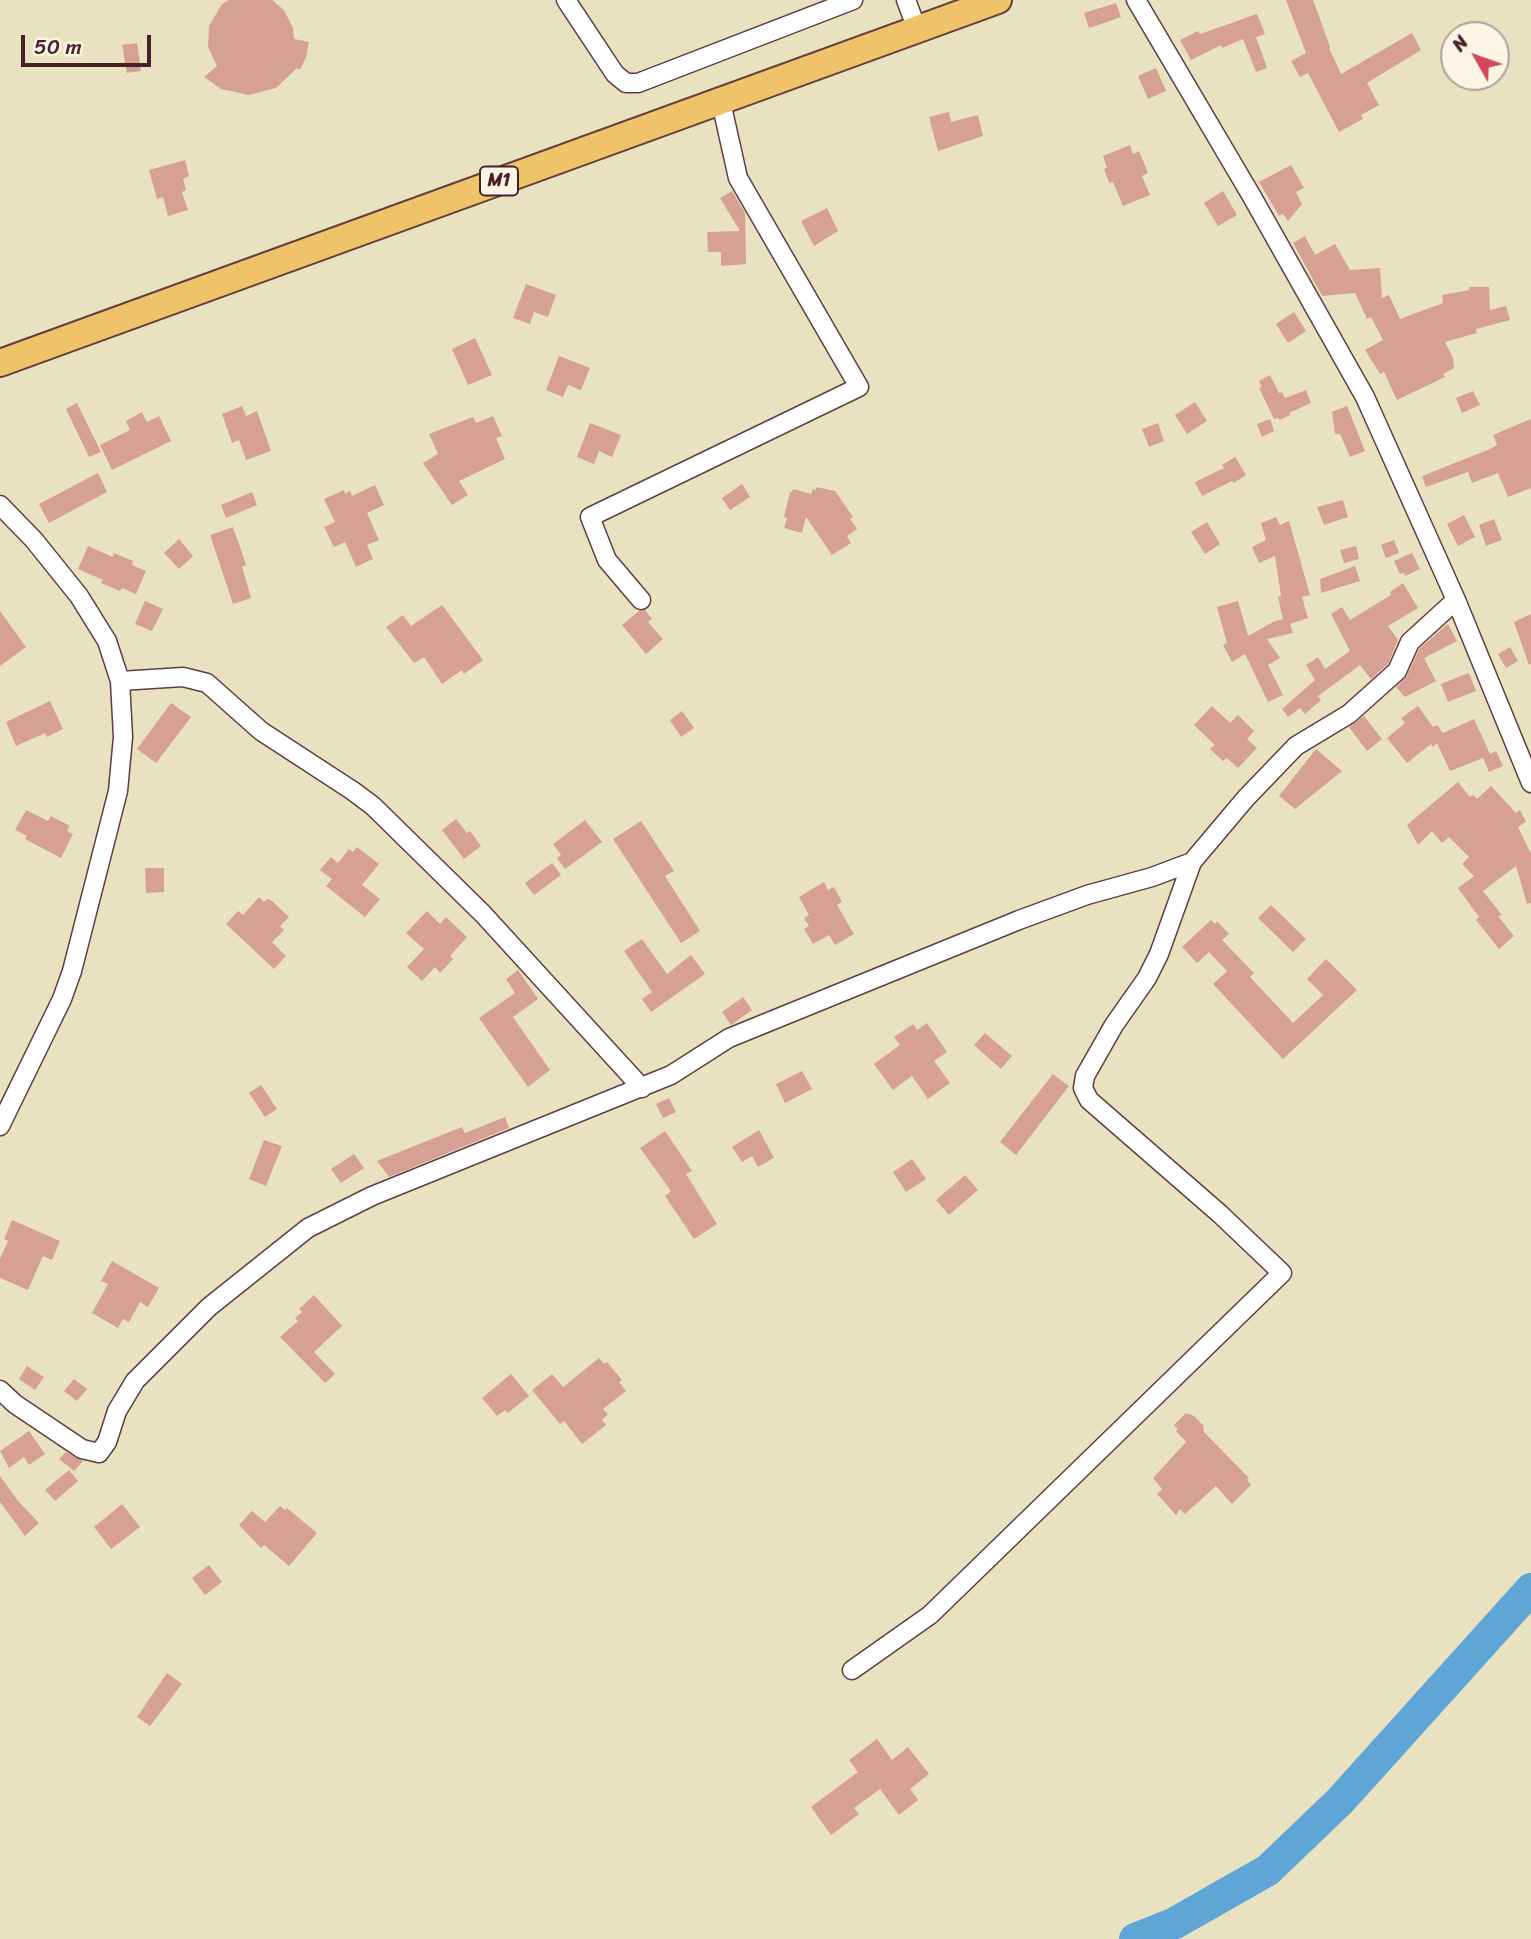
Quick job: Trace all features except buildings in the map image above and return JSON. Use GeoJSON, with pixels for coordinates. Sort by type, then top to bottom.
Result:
{"type":"FeatureCollection","features":[{"type":"Feature","properties":{"kind":"highway","name":"M1"},"geometry":{"type":"LineString","coordinates":[[0,363],[998,0]]}},
{"type":"Feature","properties":{"kind":"street"},"geometry":{"type":"LineString","coordinates":[[566,0],[615,74],[626,83],[638,83],[853,0]]}},
{"type":"Feature","properties":{"kind":"street"},"geometry":{"type":"LineString","coordinates":[[906,0],[917,29]]}},
{"type":"Feature","properties":{"kind":"street"},"geometry":{"type":"LineString","coordinates":[[1136,0],[1251,195],[1365,397],[1456,600],[1531,783]]}},
{"type":"Feature","properties":{"kind":"street"},"geometry":{"type":"LineString","coordinates":[[641,600],[607,560],[590,517],[859,387],[738,178],[721,102]]}},
{"type":"Feature","properties":{"kind":"street"},"geometry":{"type":"LineString","coordinates":[[0,505],[34,540],[79,596],[107,641],[120,681],[123,737],[118,792],[79,946],[62,999],[0,1126]]}},
{"type":"Feature","properties":{"kind":"street"},"geometry":{"type":"LineString","coordinates":[[852,1670],[930,1615],[1282,1273],[1220,1214],[1089,1100],[1083,1088],[1085,1076],[1114,1025],[1147,978],[1159,954],[1192,862],[1246,798],[1296,746],[1349,714],[1397,671],[1410,642],[1456,600]]}},
{"type":"Feature","properties":{"kind":"street"},"geometry":{"type":"LineString","coordinates":[[120,681],[183,677],[207,683],[261,731],[363,798],[483,914],[642,1088]]}},
{"type":"Feature","properties":{"kind":"street"},"geometry":{"type":"LineString","coordinates":[[0,1391],[82,1449],[99,1453],[107,1442],[117,1411],[135,1381],[209,1307],[308,1228],[384,1191],[642,1088],[671,1075],[729,1038],[781,1016],[1019,920],[1192,862]]}},
{"type":"Feature","properties":{"kind":"waterway"},"geometry":{"type":"LineString","coordinates":[[1135,1939],[1175,1923],[1268,1870],[1340,1801],[1531,1589]]}}]}
